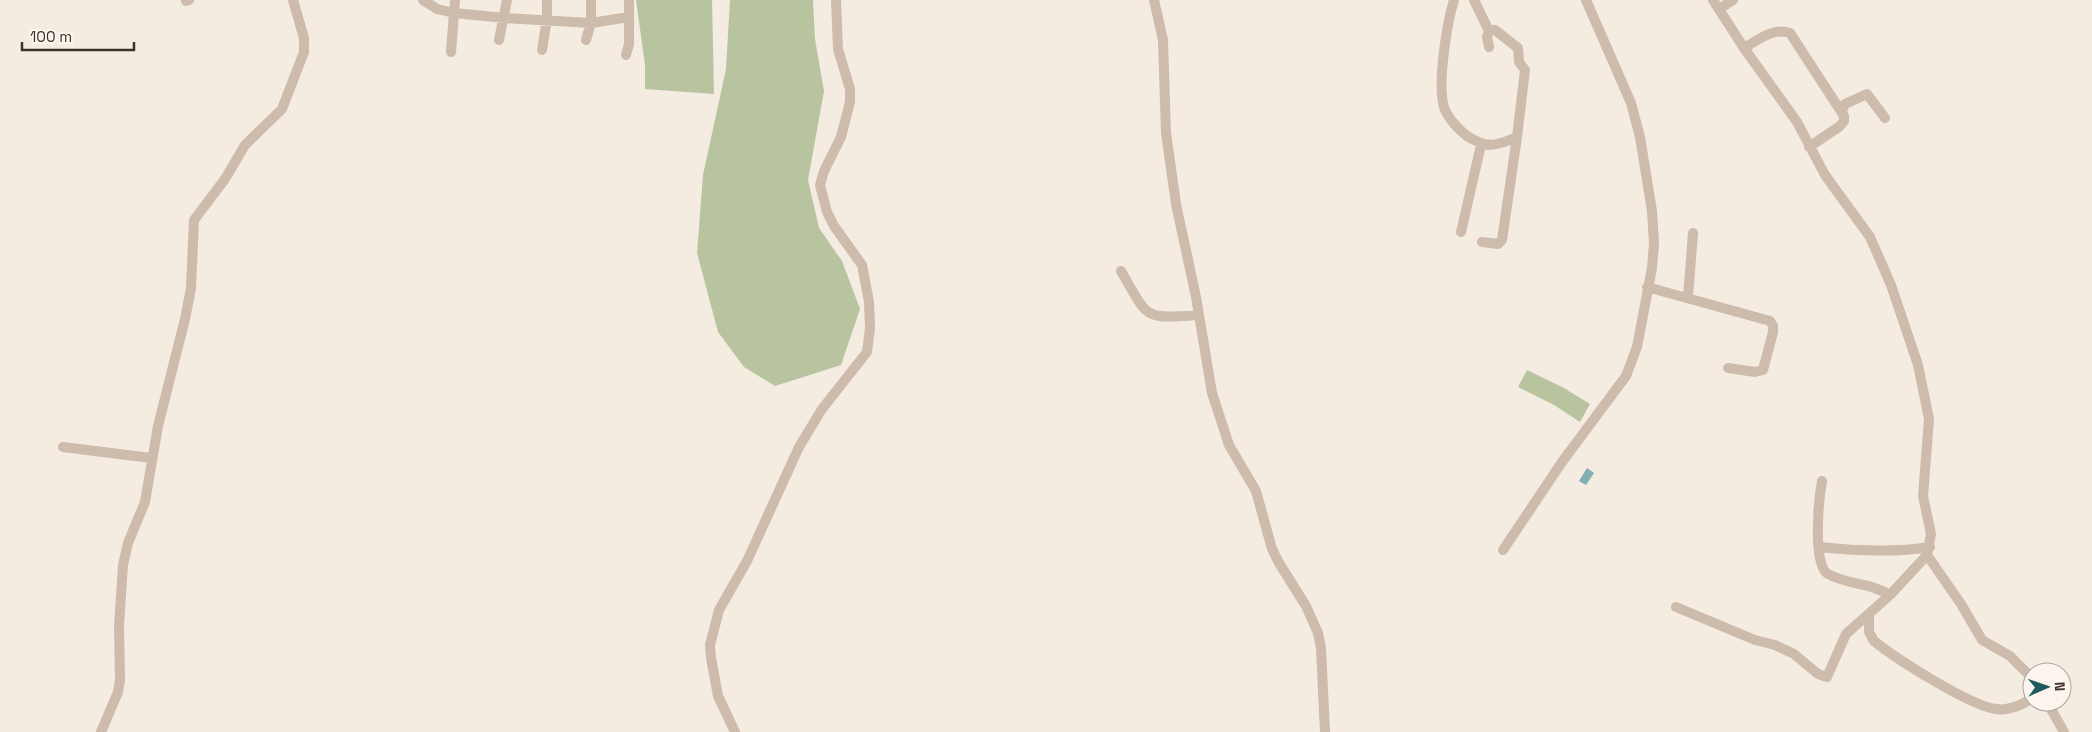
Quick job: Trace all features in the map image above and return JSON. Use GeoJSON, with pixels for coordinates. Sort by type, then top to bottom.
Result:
{"type":"FeatureCollection","features":[{"type":"Feature","properties":{"kind":"street"},"geometry":{"type":"LineString","coordinates":[[100,732],[118,692],[120,680],[122,565],[128,543],[145,502],[151,458],[187,311],[192,279],[194,220],[225,179],[245,145],[282,109],[304,52],[302,32],[293,0]]}},
{"type":"Feature","properties":{"kind":"street"},"geometry":{"type":"LineString","coordinates":[[423,0],[437,8],[454,13],[505,18],[591,23],[629,18]]}},
{"type":"Feature","properties":{"kind":"street"},"geometry":{"type":"LineString","coordinates":[[451,52],[455,0]]}},
{"type":"Feature","properties":{"kind":"street"},"geometry":{"type":"LineString","coordinates":[[500,40],[507,0]]}},
{"type":"Feature","properties":{"kind":"street"},"geometry":{"type":"LineString","coordinates":[[542,50],[547,19],[547,0]]}},
{"type":"Feature","properties":{"kind":"street"},"geometry":{"type":"LineString","coordinates":[[586,40],[591,23],[591,0]]}},
{"type":"Feature","properties":{"kind":"street"},"geometry":{"type":"LineString","coordinates":[[626,55],[629,44],[629,0]]}},
{"type":"Feature","properties":{"kind":"street"},"geometry":{"type":"LineString","coordinates":[[734,732],[718,696],[711,658],[710,645],[716,619],[760,537],[800,446],[822,409],[867,352],[870,328],[869,302],[862,265],[834,226],[827,212],[820,185],[824,171],[841,137],[850,102],[848,82],[838,49],[835,13],[836,0]]}},
{"type":"Feature","properties":{"kind":"street"},"geometry":{"type":"LineString","coordinates":[[1154,0],[1162,40],[1166,133],[1176,204],[1199,315],[1212,393],[1222,429],[1256,492],[1278,564],[1306,606],[1318,632],[1321,648],[1326,732]]}},
{"type":"Feature","properties":{"kind":"street"},"geometry":{"type":"LineString","coordinates":[[1454,0],[1444,59],[1442,94],[1445,110],[1464,134],[1481,145],[1498,145],[1516,137]]}},
{"type":"Feature","properties":{"kind":"street"},"geometry":{"type":"LineString","coordinates":[[1474,0],[1489,31],[1487,37],[1489,47]]}},
{"type":"Feature","properties":{"kind":"street"},"geometry":{"type":"LineString","coordinates":[[1503,550],[1562,462],[1626,376],[1637,347],[1647,286],[1652,268],[1654,242],[1652,211],[1640,137],[1631,103],[1586,0]]}},
{"type":"Feature","properties":{"kind":"street"},"geometry":{"type":"LineString","coordinates":[[1676,607],[1754,640],[1774,645],[1794,654],[1818,674],[1827,677],[1846,634],[1890,595],[1928,551],[1931,534],[1923,496],[1929,418],[1926,394],[1911,341],[1870,237],[1825,175],[1797,122],[1744,48],[1713,0]]}},
{"type":"Feature","properties":{"kind":"street"},"geometry":{"type":"LineString","coordinates":[[1719,9],[1733,0]]}},
{"type":"Feature","properties":{"kind":"street"},"geometry":{"type":"LineString","coordinates":[[1482,242],[1498,244],[1502,240],[1526,70],[1518,62],[1518,48],[1496,30],[1489,31]]}},
{"type":"Feature","properties":{"kind":"street"},"geometry":{"type":"LineString","coordinates":[[1744,48],[1772,33],[1783,30],[1790,33],[1842,111],[1844,121],[1840,126],[1809,147]]}},
{"type":"Feature","properties":{"kind":"street"},"geometry":{"type":"LineString","coordinates":[[1842,111],[1845,104],[1867,94],[1885,118]]}},
{"type":"Feature","properties":{"kind":"street"},"geometry":{"type":"LineString","coordinates":[[1461,232],[1481,145]]}},
{"type":"Feature","properties":{"kind":"street"},"geometry":{"type":"LineString","coordinates":[[1688,297],[1693,233]]}},
{"type":"Feature","properties":{"kind":"street"},"geometry":{"type":"LineString","coordinates":[[1120,271],[1141,306],[1153,316],[1161,318],[1199,315]]}},
{"type":"Feature","properties":{"kind":"street"},"geometry":{"type":"LineString","coordinates":[[1647,286],[1770,321],[1773,326],[1763,370],[1755,372],[1728,368]]}},
{"type":"Feature","properties":{"kind":"street"},"geometry":{"type":"LineString","coordinates":[[63,447],[151,458]]}},
{"type":"Feature","properties":{"kind":"street"},"geometry":{"type":"LineString","coordinates":[[1822,481],[1818,506],[1822,565],[1826,573],[1838,578],[1878,587],[1890,595]]}},
{"type":"Feature","properties":{"kind":"street"},"geometry":{"type":"LineString","coordinates":[[1820,547],[1866,551],[1928,551]]}},
{"type":"Feature","properties":{"kind":"street"},"geometry":{"type":"LineString","coordinates":[[1928,551],[1982,640],[2010,656],[2022,668]]}},
{"type":"Feature","properties":{"kind":"street"},"geometry":{"type":"LineString","coordinates":[[1869,615],[1869,632],[1874,641],[1945,686],[1994,709],[2004,710],[2022,704]]}},
{"type":"Feature","properties":{"kind":"street"},"geometry":{"type":"LineString","coordinates":[[2053,712],[2064,732]]}},
{"type":"Feature","properties":{"kind":"green space"},"geometry":{"type":"Polygon","coordinates":[[[636,0],[712,0],[714,94],[645,89],[645,65],[636,0]]]}},
{"type":"Feature","properties":{"kind":"green space"},"geometry":{"type":"Polygon","coordinates":[[[730,0],[813,0],[815,39],[824,91],[808,180],[819,228],[842,261],[860,309],[841,365],[775,386],[744,367],[718,332],[697,253],[703,175],[726,69],[730,0]]]}},
{"type":"Feature","properties":{"kind":"green space"},"geometry":{"type":"Polygon","coordinates":[[[1527,370],[1564,388],[1590,404],[1580,422],[1554,405],[1518,387],[1527,370]]]}},
{"type":"Feature","properties":{"kind":"water"},"geometry":{"type":"Polygon","coordinates":[[[1587,468],[1594,473],[1586,485],[1579,481],[1587,468]]]}}]}
